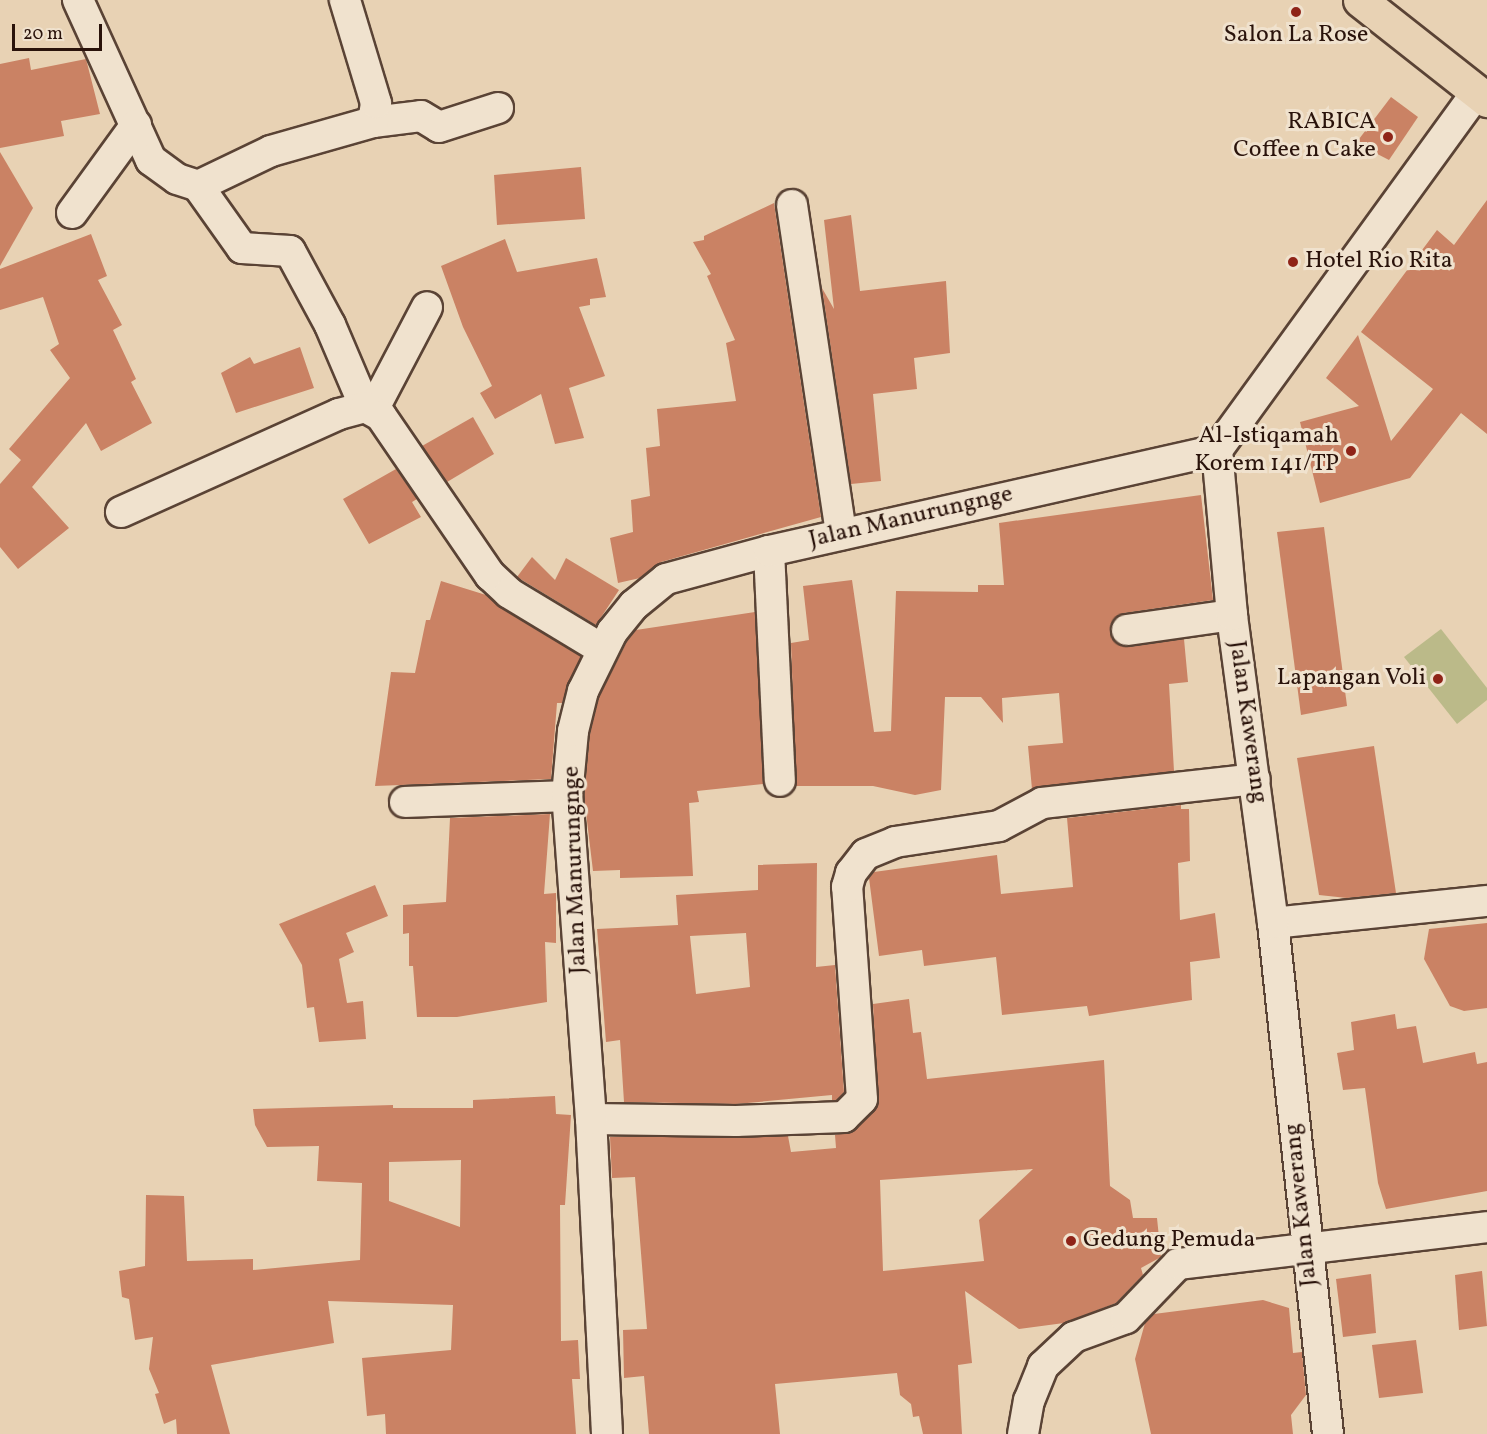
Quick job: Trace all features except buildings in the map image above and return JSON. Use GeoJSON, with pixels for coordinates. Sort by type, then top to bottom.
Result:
{"type":"FeatureCollection","features":[{"type":"Feature","properties":{"kind":"main road"},"geometry":{"type":"LineString","coordinates":[[1360,0],[1482,96]]}},
{"type":"Feature","properties":{"kind":"street"},"geometry":{"type":"LineString","coordinates":[[78,0],[151,160],[177,179],[198,186],[242,248],[290,251],[302,267],[369,409],[490,575],[509,593],[602,649]]}},
{"type":"Feature","properties":{"kind":"street"},"geometry":{"type":"LineString","coordinates":[[345,0],[376,103],[373,122]]}},
{"type":"Feature","properties":{"kind":"street"},"geometry":{"type":"LineString","coordinates":[[1217,450],[1482,96]]}},
{"type":"Feature","properties":{"kind":"street"},"geometry":{"type":"LineString","coordinates":[[198,186],[271,151],[373,122],[421,116],[439,127],[498,108]]}},
{"type":"Feature","properties":{"kind":"street"},"geometry":{"type":"LineString","coordinates":[[72,213],[136,125]]}},
{"type":"Feature","properties":{"kind":"street"},"geometry":{"type":"LineString","coordinates":[[792,205],[841,534]]}},
{"type":"Feature","properties":{"kind":"street"},"geometry":{"type":"LineString","coordinates":[[369,409],[427,308]]}},
{"type":"Feature","properties":{"kind":"street"},"geometry":{"type":"LineString","coordinates":[[121,512],[339,414],[369,409]]}},
{"type":"Feature","properties":{"kind":"street","name":"Jalan Manurungnge"},"geometry":{"type":"LineString","coordinates":[[608,1434],[591,1119],[567,796],[573,731],[583,691],[602,649],[634,605],[666,579],[769,550],[1217,450]]}},
{"type":"Feature","properties":{"kind":"street","name":"Jalan Kawerang"},"geometry":{"type":"LineString","coordinates":[[1217,450],[1232,615],[1273,923],[1306,1251],[1328,1434]]}},
{"type":"Feature","properties":{"kind":"street"},"geometry":{"type":"LineString","coordinates":[[769,550],[780,781]]}},
{"type":"Feature","properties":{"kind":"street"},"geometry":{"type":"LineString","coordinates":[[1127,630],[1232,615]]}},
{"type":"Feature","properties":{"kind":"street"},"geometry":{"type":"LineString","coordinates":[[591,1119],[736,1121],[844,1117],[862,1099],[846,887],[850,873],[866,854],[884,845],[914,838],[999,826],[1042,803],[1255,779]]}},
{"type":"Feature","properties":{"kind":"street"},"geometry":{"type":"LineString","coordinates":[[405,802],[567,796]]}},
{"type":"Feature","properties":{"kind":"street"},"geometry":{"type":"LineString","coordinates":[[1273,923],[1487,901]]}},
{"type":"Feature","properties":{"kind":"street"},"geometry":{"type":"LineString","coordinates":[[1023,1434],[1029,1401],[1043,1366],[1074,1337],[1126,1318],[1178,1264],[1306,1251],[1487,1227]]}},
{"type":"Feature","properties":{"kind":"shaded area"},"geometry":{"type":"Polygon","coordinates":[[[1441,629],[1487,688],[1487,700],[1457,724],[1404,657],[1441,629]]]}},
{"type":"Feature","properties":{"kind":"place","name":"Salon La Rose"},"geometry":{"type":"Point","coordinates":[1296,12]}},
{"type":"Feature","properties":{"kind":"place","name":"RABICA Coffee n Cake"},"geometry":{"type":"Point","coordinates":[1388,137]}},
{"type":"Feature","properties":{"kind":"place","name":"Hotel Rio Rita"},"geometry":{"type":"Point","coordinates":[1293,262]}},
{"type":"Feature","properties":{"kind":"place","name":"Al-Istiqamah Korem 141/TP"},"geometry":{"type":"Point","coordinates":[1351,451]}},
{"type":"Feature","properties":{"kind":"place","name":"Lapangan Voli"},"geometry":{"type":"Point","coordinates":[1438,679]}},
{"type":"Feature","properties":{"kind":"place","name":"Gedung Pemuda"},"geometry":{"type":"Point","coordinates":[1071,1241]}}]}
